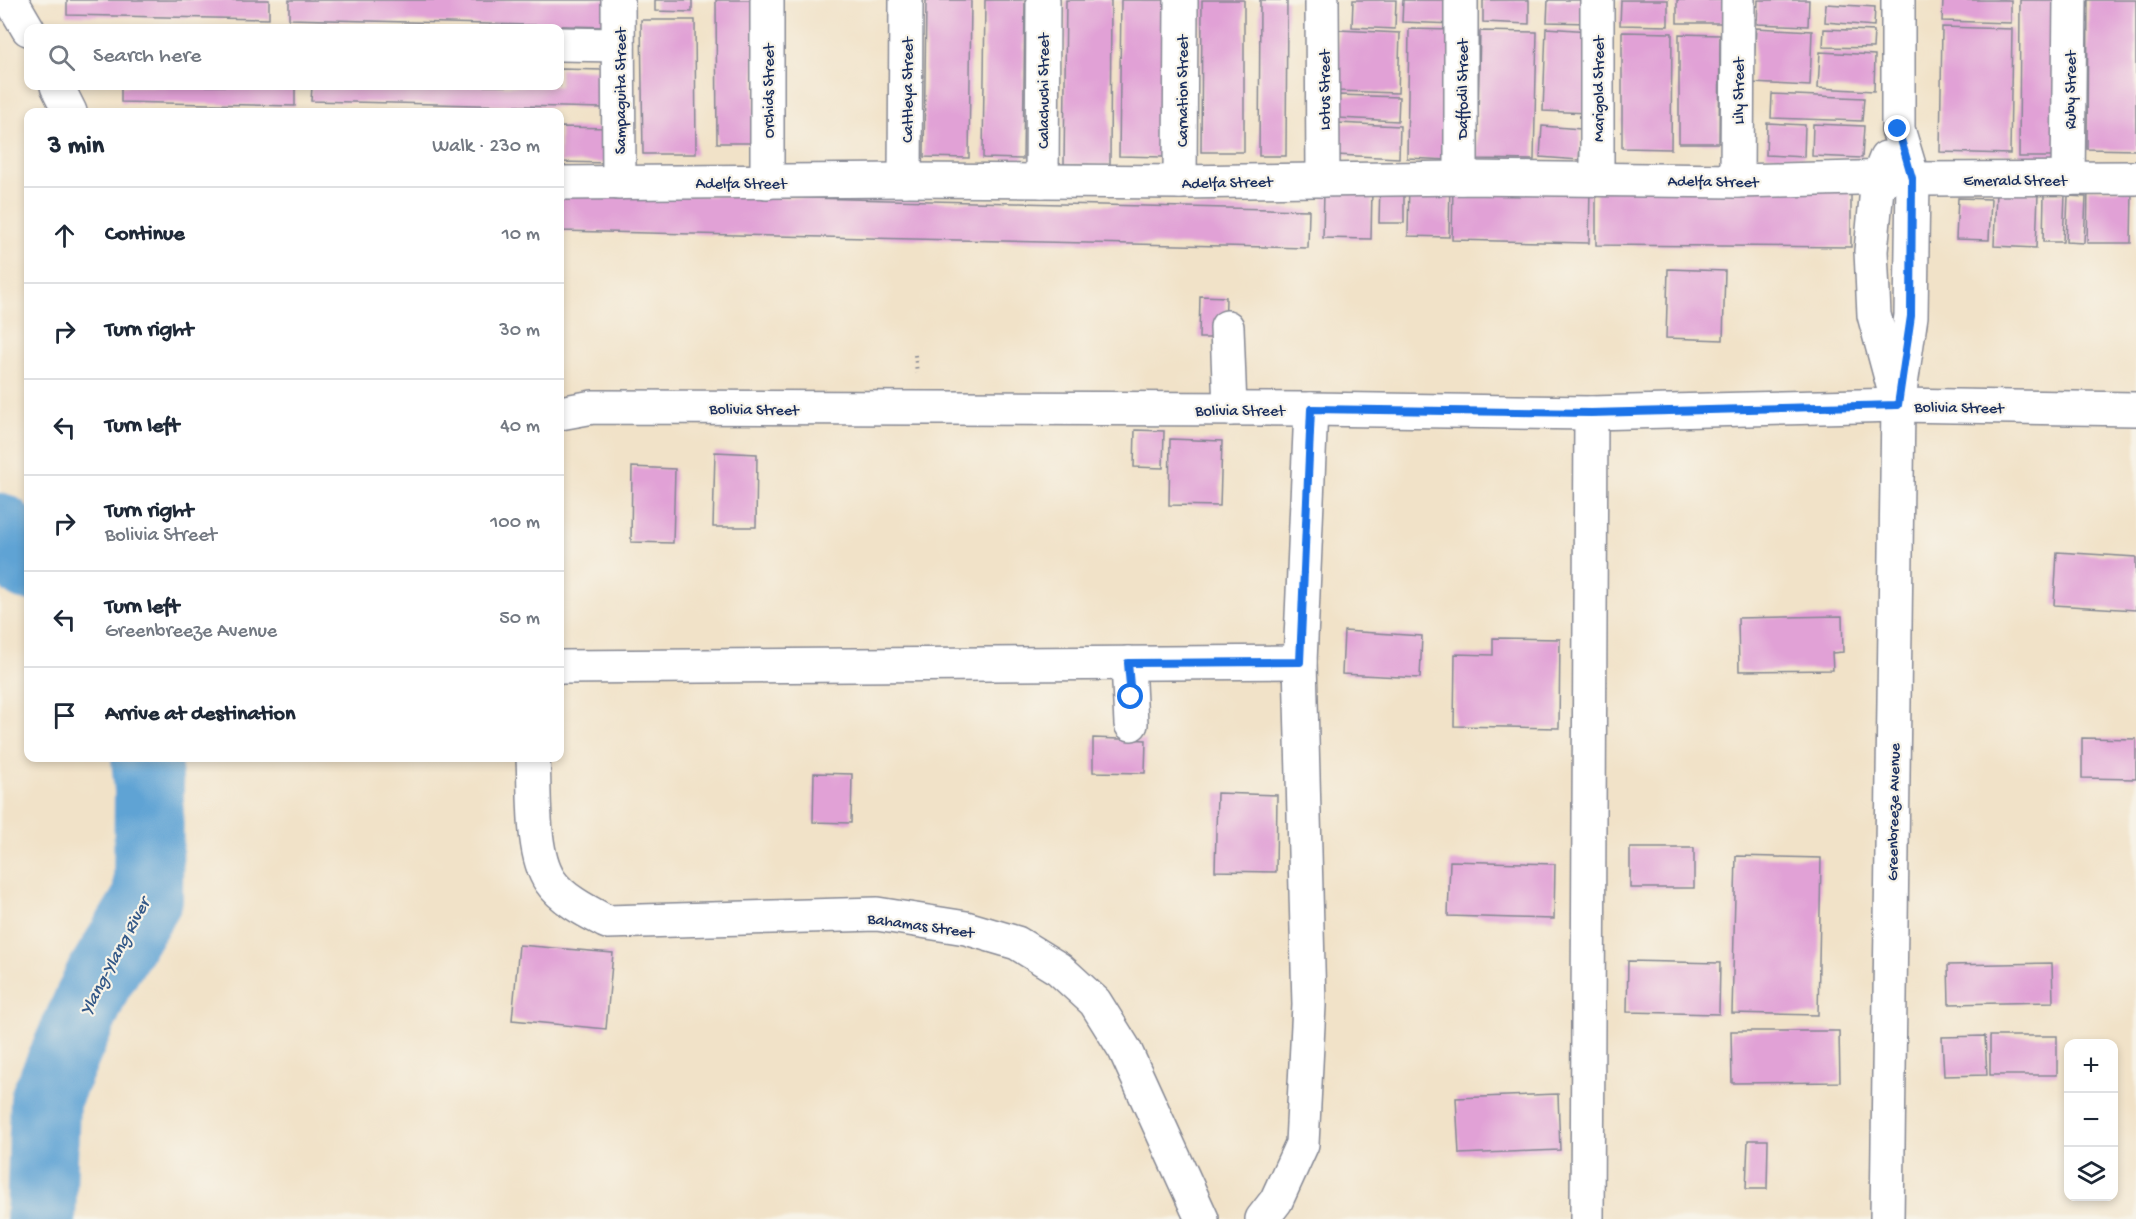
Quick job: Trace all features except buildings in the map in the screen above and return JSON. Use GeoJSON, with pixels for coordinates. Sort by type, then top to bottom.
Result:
{"type":"FeatureCollection","features":[{"type":"Feature","properties":{"kind":"street"},"geometry":{"type":"LineString","coordinates":[[11,0],[25,24]]}},
{"type":"Feature","properties":{"kind":"street","name":"Sampaguita Street"},"geometry":{"type":"LineString","coordinates":[[618,0],[619,183]]}},
{"type":"Feature","properties":{"kind":"street","name":"Orchids Street"},"geometry":{"type":"LineString","coordinates":[[767,0],[767,182]]}},
{"type":"Feature","properties":{"kind":"street","name":"Cattleya Street"},"geometry":{"type":"LineString","coordinates":[[905,180],[906,0]]}},
{"type":"Feature","properties":{"kind":"street","name":"Calachuchi Street"},"geometry":{"type":"LineString","coordinates":[[1042,0],[1042,181]]}},
{"type":"Feature","properties":{"kind":"street","name":"Carnation Street"},"geometry":{"type":"LineString","coordinates":[[1180,182],[1181,0]]}},
{"type":"Feature","properties":{"kind":"street","name":"Lotus Street"},"geometry":{"type":"LineString","coordinates":[[1323,0],[1323,180]]}},
{"type":"Feature","properties":{"kind":"street","name":"Daffodil Street"},"geometry":{"type":"LineString","coordinates":[[1461,0],[1461,178]]}},
{"type":"Feature","properties":{"kind":"street","name":"Marigold Street"},"geometry":{"type":"LineString","coordinates":[[1597,0],[1597,178]]}},
{"type":"Feature","properties":{"kind":"street","name":"Lily Street"},"geometry":{"type":"LineString","coordinates":[[1737,181],[1738,0]]}},
{"type":"Feature","properties":{"kind":"street","name":"Greenbreeze Avenue"},"geometry":{"type":"LineString","coordinates":[[1887,1219],[1898,405],[1874,315],[1871,251],[1895,178],[1898,129],[1898,0]]}},
{"type":"Feature","properties":{"kind":"street","name":"Ruby Street"},"geometry":{"type":"LineString","coordinates":[[2068,179],[2070,0]]}},
{"type":"Feature","properties":{"kind":"street"},"geometry":{"type":"LineString","coordinates":[[564,44],[618,45]]}},
{"type":"Feature","properties":{"kind":"street"},"geometry":{"type":"LineString","coordinates":[[59,90],[68,108]]}},
{"type":"Feature","properties":{"kind":"street","name":"Adelfa Street"},"geometry":{"type":"LineString","coordinates":[[564,183],[905,180],[1180,182],[1461,178],[1737,181],[1895,178]]}},
{"type":"Feature","properties":{"kind":"street","name":"Emerald Street"},"geometry":{"type":"LineString","coordinates":[[1895,178],[2136,178]]}},
{"type":"Feature","properties":{"kind":"street"},"geometry":{"type":"LineString","coordinates":[[1227,327],[1230,409]]}},
{"type":"Feature","properties":{"kind":"street","name":"Bolivia Street"},"geometry":{"type":"LineString","coordinates":[[564,412],[593,406],[1311,409],[1591,413],[1898,405],[2136,409]]}},
{"type":"Feature","properties":{"kind":"street"},"geometry":{"type":"LineString","coordinates":[[1262,1219],[1276,1201],[1302,1144],[1309,1005],[1300,662],[1311,409]]}},
{"type":"Feature","properties":{"kind":"street"},"geometry":{"type":"LineString","coordinates":[[1587,1219],[1591,413]]}},
{"type":"Feature","properties":{"kind":"street"},"geometry":{"type":"LineString","coordinates":[[564,667],[1300,662]]}},
{"type":"Feature","properties":{"kind":"street"},"geometry":{"type":"LineString","coordinates":[[1128,663],[1131,724]]}},
{"type":"Feature","properties":{"kind":"street","name":"Bahamas Street"},"geometry":{"type":"LineString","coordinates":[[533,762],[538,854],[551,882],[578,907],[607,921],[877,914],[966,928],[1017,943],[1059,969],[1095,1002],[1125,1050],[1202,1219]]}},
{"type":"Feature","properties":{"kind":"waterway","name":"Ylang-Ylang River"},"geometry":{"type":"LineString","coordinates":[[0,528],[24,561]]}},
{"type":"Feature","properties":{"kind":"waterway","name":"Ylang-Ylang River"},"geometry":{"type":"LineString","coordinates":[[41,1219],[45,1100],[97,982],[148,898],[149,790],[146,762]]}},
{"type":"Feature","properties":{"kind":"route"},"geometry":{"type":"LineString","coordinates":[[1131,697],[1128,663],[1300,662],[1311,409],[1591,413],[1898,405],[1911,316],[1912,251],[1912,178],[1898,129]]}}]}
